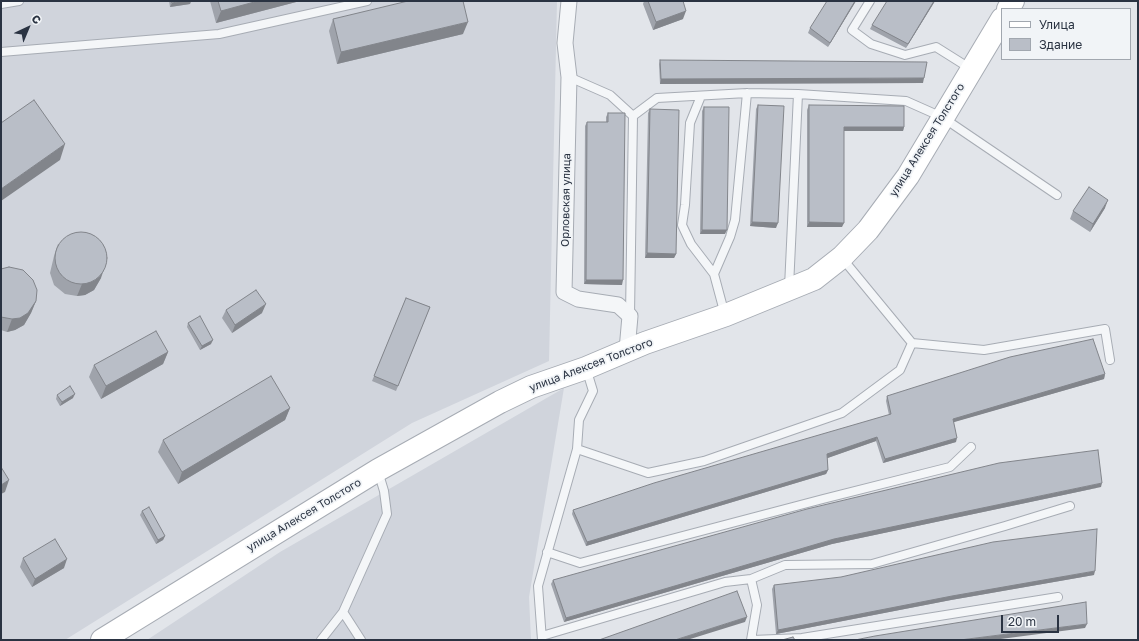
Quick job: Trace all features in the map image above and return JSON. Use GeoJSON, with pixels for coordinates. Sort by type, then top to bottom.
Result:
{"type":"FeatureCollection","features":[{"type":"Feature","properties":{"kind":"street","name":"Орловская улица"},"geometry":{"type":"LineString","coordinates":[[569,1],[565,43],[568,77],[564,292],[578,299],[618,305],[630,316]]}},
{"type":"Feature","properties":{"kind":"street","name":"улица Алексея Толстого"},"geometry":{"type":"LineString","coordinates":[[102,640],[378,470],[513,396],[531,387],[586,368],[645,343],[726,315],[814,279],[842,257],[868,230],[903,182],[1001,21]]}},
{"type":"Feature","properties":{"kind":"street"},"geometry":{"type":"LineString","coordinates":[[627,350],[630,316]]}},
{"type":"Feature","properties":{"kind":"lane"},"geometry":{"type":"LineString","coordinates":[[1,4],[19,1]]}},
{"type":"Feature","properties":{"kind":"lane"},"geometry":{"type":"LineString","coordinates":[[1,52],[219,34],[367,1]]}},
{"type":"Feature","properties":{"kind":"lane"},"geometry":{"type":"LineString","coordinates":[[870,1],[852,30],[872,44],[905,55],[936,47],[972,69]]}},
{"type":"Feature","properties":{"kind":"lane"},"geometry":{"type":"LineString","coordinates":[[568,77],[610,95],[633,116],[630,316]]}},
{"type":"Feature","properties":{"kind":"lane"},"geometry":{"type":"LineString","coordinates":[[633,116],[656,98],[747,93],[798,94],[906,101],[942,117],[1057,195]]}},
{"type":"Feature","properties":{"kind":"lane"},"geometry":{"type":"LineString","coordinates":[[714,274],[730,237],[735,220],[747,93]]}},
{"type":"Feature","properties":{"kind":"lane"},"geometry":{"type":"LineString","coordinates":[[789,289],[798,94]]}},
{"type":"Feature","properties":{"kind":"lane"},"geometry":{"type":"LineString","coordinates":[[701,96],[690,123],[685,205],[682,225],[691,244],[714,274],[726,315]]}},
{"type":"Feature","properties":{"kind":"lane"},"geometry":{"type":"LineString","coordinates":[[842,257],[912,344],[984,350],[1105,329],[1110,360]]}},
{"type":"Feature","properties":{"kind":"lane"},"geometry":{"type":"LineString","coordinates":[[577,450],[648,473],[704,461],[842,412],[900,370],[912,344]]}},
{"type":"Feature","properties":{"kind":"lane"},"geometry":{"type":"LineString","coordinates":[[586,368],[593,391],[579,420],[577,450],[538,586],[542,638],[725,582],[751,579],[785,565],[872,564],[1070,506]]}},
{"type":"Feature","properties":{"kind":"lane"},"geometry":{"type":"LineString","coordinates":[[548,552],[580,563],[950,467],[971,447]]}},
{"type":"Feature","properties":{"kind":"lane"},"geometry":{"type":"LineString","coordinates":[[321,640],[343,612],[387,514],[384,491],[378,470]]}},
{"type":"Feature","properties":{"kind":"lane"},"geometry":{"type":"LineString","coordinates":[[751,579],[757,605],[751,640],[802,638],[1058,597]]}},
{"type":"Feature","properties":{"kind":"lane"},"geometry":{"type":"LineString","coordinates":[[343,612],[360,640]]}},
{"type":"Feature","properties":{"kind":"shaded area"},"geometry":{"type":"Polygon","coordinates":[[[1,1],[557,1],[549,361],[412,423],[65,640],[1,640],[1,1]]]}},
{"type":"Feature","properties":{"kind":"shaded area"},"geometry":{"type":"Polygon","coordinates":[[[564,388],[529,597],[531,640],[147,640],[280,552],[564,388]]]}},
{"type":"Feature","properties":{"kind":"building"},"geometry":{"type":"Polygon","coordinates":[[[171,1],[182,1],[172,3],[171,1]]]}},
{"type":"Feature","properties":{"kind":"building"},"geometry":{"type":"Polygon","coordinates":[[[218,1],[258,1],[221,11],[218,1]]]}},
{"type":"Feature","properties":{"kind":"building"},"geometry":{"type":"Polygon","coordinates":[[[408,1],[463,1],[468,22],[341,52],[333,19],[408,1]]]}},
{"type":"Feature","properties":{"kind":"building"},"geometry":{"type":"Polygon","coordinates":[[[648,1],[683,1],[686,11],[656,22],[648,1]]]}},
{"type":"Feature","properties":{"kind":"building"},"geometry":{"type":"Polygon","coordinates":[[[827,1],[855,1],[830,43],[810,28],[827,1]]]}},
{"type":"Feature","properties":{"kind":"building"},"geometry":{"type":"Polygon","coordinates":[[[887,1],[934,1],[908,44],[872,25],[887,1]]]}},
{"type":"Feature","properties":{"kind":"building"},"geometry":{"type":"Polygon","coordinates":[[[660,60],[927,62],[924,78],[661,79],[660,60]]]}},
{"type":"Feature","properties":{"kind":"building"},"geometry":{"type":"Polygon","coordinates":[[[34,100],[65,144],[1,189],[1,123],[34,100]]]}},
{"type":"Feature","properties":{"kind":"building"},"geometry":{"type":"Polygon","coordinates":[[[758,105],[784,106],[778,223],[752,222],[758,105]]]}},
{"type":"Feature","properties":{"kind":"building"},"geometry":{"type":"Polygon","coordinates":[[[809,105],[904,106],[904,127],[844,127],[844,223],[809,222],[809,105]]]}},
{"type":"Feature","properties":{"kind":"building"},"geometry":{"type":"Polygon","coordinates":[[[704,107],[729,107],[727,230],[702,230],[704,107]]]}},
{"type":"Feature","properties":{"kind":"building"},"geometry":{"type":"Polygon","coordinates":[[[650,109],[679,110],[676,254],[647,253],[650,109]]]}},
{"type":"Feature","properties":{"kind":"building"},"geometry":{"type":"Polygon","coordinates":[[[608,113],[625,113],[623,280],[586,280],[587,122],[608,122],[608,113]]]}},
{"type":"Feature","properties":{"kind":"building"},"geometry":{"type":"Polygon","coordinates":[[[1089,187],[1108,200],[1093,224],[1073,211],[1089,187]]]}},
{"type":"Feature","properties":{"kind":"building"},"geometry":{"type":"Polygon","coordinates":[[[81,232],[91,234],[99,240],[105,248],[107,258],[105,268],[99,276],[91,282],[81,284],[71,282],[63,276],[57,268],[55,258],[57,248],[63,240],[71,234],[81,232]]]}},
{"type":"Feature","properties":{"kind":"building"},"geometry":{"type":"Polygon","coordinates":[[[9,267],[23,270],[33,280],[37,290],[36,301],[28,313],[20,318],[12,319],[1,317],[1,269],[9,267]]]}},
{"type":"Feature","properties":{"kind":"building"},"geometry":{"type":"Polygon","coordinates":[[[256,290],[266,304],[235,325],[226,310],[256,290]]]}},
{"type":"Feature","properties":{"kind":"building"},"geometry":{"type":"Polygon","coordinates":[[[406,298],[430,307],[398,386],[374,376],[406,298]]]}},
{"type":"Feature","properties":{"kind":"building"},"geometry":{"type":"Polygon","coordinates":[[[200,316],[213,340],[202,346],[188,323],[200,316]]]}},
{"type":"Feature","properties":{"kind":"building"},"geometry":{"type":"Polygon","coordinates":[[[156,331],[168,352],[106,386],[94,365],[156,331]]]}},
{"type":"Feature","properties":{"kind":"building"},"geometry":{"type":"Polygon","coordinates":[[[1093,339],[1105,374],[953,419],[957,438],[885,459],[877,437],[827,454],[828,470],[587,542],[573,510],[654,483],[891,414],[887,396],[1010,357],[1093,339]]]}},
{"type":"Feature","properties":{"kind":"building"},"geometry":{"type":"Polygon","coordinates":[[[271,376],[290,408],[182,472],[163,440],[271,376]]]}},
{"type":"Feature","properties":{"kind":"building"},"geometry":{"type":"Polygon","coordinates":[[[70,386],[75,394],[62,402],[57,395],[70,386]]]}},
{"type":"Feature","properties":{"kind":"building"},"geometry":{"type":"Polygon","coordinates":[[[1098,450],[1102,483],[834,539],[566,618],[553,580],[807,509],[999,463],[1098,450]]]}},
{"type":"Feature","properties":{"kind":"building"},"geometry":{"type":"Polygon","coordinates":[[[1,467],[9,480],[1,485],[1,467]]]}},
{"type":"Feature","properties":{"kind":"building"},"geometry":{"type":"Polygon","coordinates":[[[149,507],[165,536],[158,540],[142,511],[149,507]]]}},
{"type":"Feature","properties":{"kind":"building"},"geometry":{"type":"Polygon","coordinates":[[[1097,529],[1095,571],[952,596],[778,630],[774,585],[841,577],[993,542],[1097,529]]]}},
{"type":"Feature","properties":{"kind":"building"},"geometry":{"type":"Polygon","coordinates":[[[55,539],[67,559],[35,579],[23,558],[55,539]]]}},
{"type":"Feature","properties":{"kind":"building"},"geometry":{"type":"Polygon","coordinates":[[[737,591],[747,617],[675,640],[599,640],[737,591]]]}},
{"type":"Feature","properties":{"kind":"building"},"geometry":{"type":"Polygon","coordinates":[[[1086,602],[1087,624],[960,640],[855,640],[875,636],[1086,602]]]}},
{"type":"Feature","properties":{"kind":"building"},"geometry":{"type":"Polygon","coordinates":[[[793,637],[795,640],[782,640],[793,637]]]}}]}
